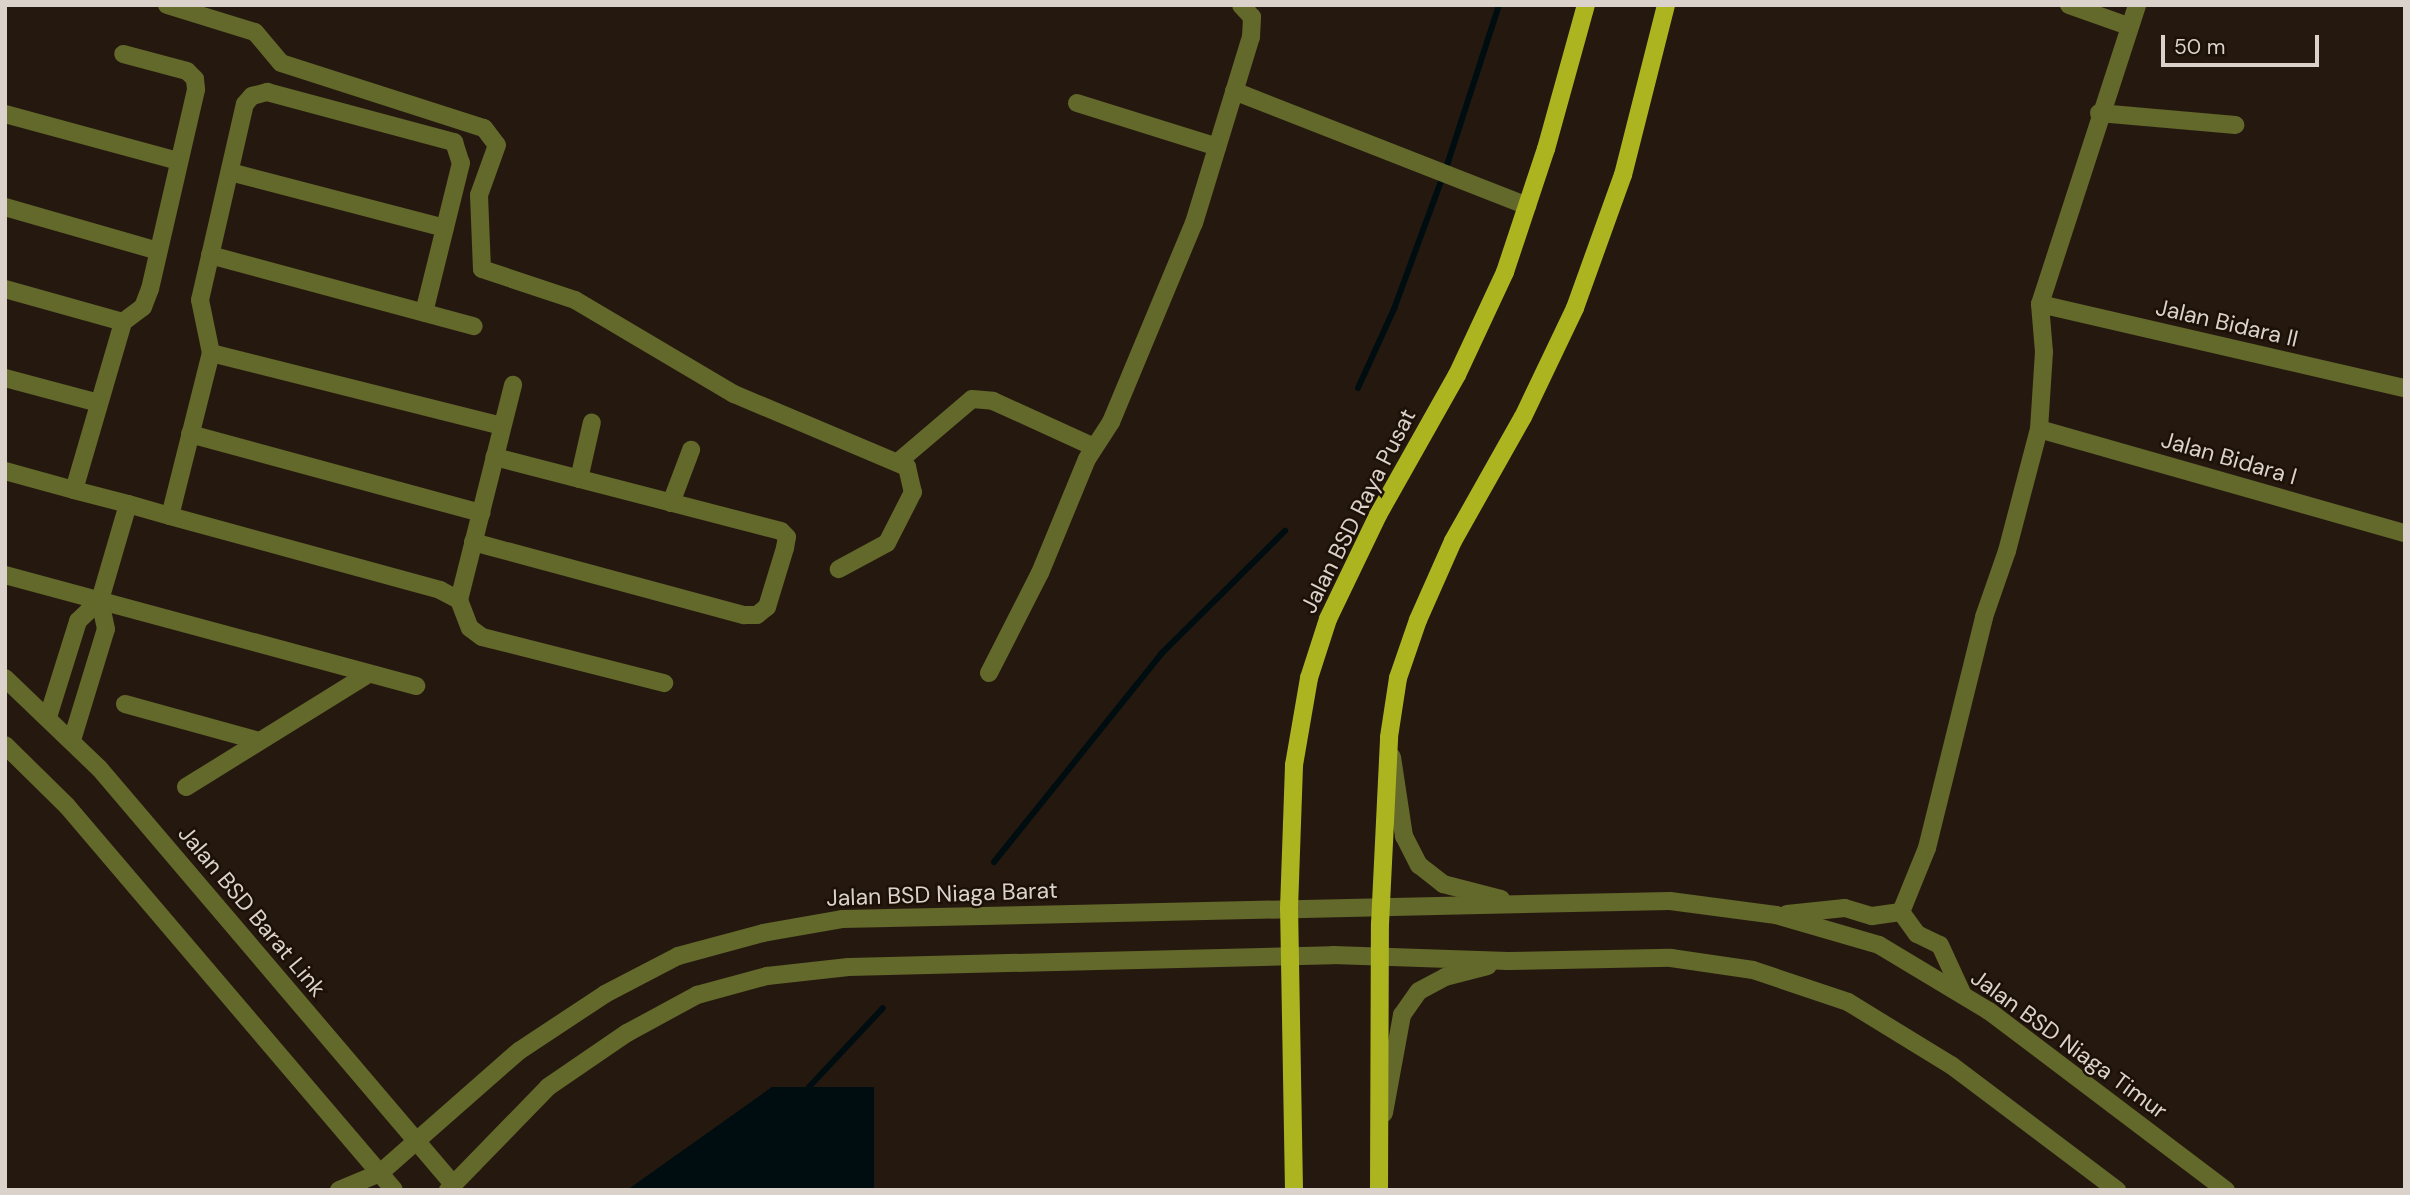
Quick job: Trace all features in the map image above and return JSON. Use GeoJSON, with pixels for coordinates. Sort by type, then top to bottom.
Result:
{"type":"FeatureCollection","features":[{"type":"Feature","properties":{"kind":"main road","name":"Jalan BSD Raya Pusat"},"geometry":{"type":"LineString","coordinates":[[1294,1190],[1289,909],[1294,765],[1309,678],[1328,619],[1378,515],[1457,375],[1505,272],[1586,5]]}},
{"type":"Feature","properties":{"kind":"main road"},"geometry":{"type":"LineString","coordinates":[[1379,1190],[1379,956],[1389,737],[1398,678],[1418,620],[1453,541],[1523,417],[1575,308],[1623,175],[1667,5]]}},
{"type":"Feature","properties":{"kind":"street"},"geometry":{"type":"LineString","coordinates":[[167,5],[255,32],[281,63],[484,128],[497,145],[479,195],[482,268],[575,300],[734,394],[907,467],[915,484],[900,523],[874,553],[839,569]]}},
{"type":"Feature","properties":{"kind":"street"},"geometry":{"type":"LineString","coordinates":[[989,673],[1040,573],[1094,447],[1111,422],[1194,223],[1253,25],[1241,5]]}},
{"type":"Feature","properties":{"kind":"street"},"geometry":{"type":"LineString","coordinates":[[2069,5],[2128,26]]}},
{"type":"Feature","properties":{"kind":"street"},"geometry":{"type":"LineString","coordinates":[[1900,912],[1927,848],[1984,617],[2007,551],[2039,429],[2044,352],[2040,304],[2099,113],[2137,5]]}},
{"type":"Feature","properties":{"kind":"street"},"geometry":{"type":"LineString","coordinates":[[74,490],[122,322],[143,307],[197,89],[195,79],[187,71],[123,54]]}},
{"type":"Feature","properties":{"kind":"street"},"geometry":{"type":"LineString","coordinates":[[170,516],[211,353],[200,300],[246,104],[252,96],[267,92],[454,142],[461,163],[424,313]]}},
{"type":"Feature","properties":{"kind":"street"},"geometry":{"type":"LineString","coordinates":[[1234,92],[1527,206]]}},
{"type":"Feature","properties":{"kind":"street"},"geometry":{"type":"LineString","coordinates":[[1077,103],[1217,147]]}},
{"type":"Feature","properties":{"kind":"street"},"geometry":{"type":"LineString","coordinates":[[2099,113],[2235,125]]}},
{"type":"Feature","properties":{"kind":"street"},"geometry":{"type":"LineString","coordinates":[[5,114],[178,161]]}},
{"type":"Feature","properties":{"kind":"street"},"geometry":{"type":"LineString","coordinates":[[230,172],[445,228]]}},
{"type":"Feature","properties":{"kind":"street"},"geometry":{"type":"LineString","coordinates":[[5,207],[158,251]]}},
{"type":"Feature","properties":{"kind":"street"},"geometry":{"type":"LineString","coordinates":[[210,255],[474,327]]}},
{"type":"Feature","properties":{"kind":"street"},"geometry":{"type":"LineString","coordinates":[[5,289],[122,322]]}},
{"type":"Feature","properties":{"kind":"street","name":"Jalan Bidara II"},"geometry":{"type":"LineString","coordinates":[[2040,304],[2405,388]]}},
{"type":"Feature","properties":{"kind":"street"},"geometry":{"type":"LineString","coordinates":[[211,353],[502,426]]}},
{"type":"Feature","properties":{"kind":"street"},"geometry":{"type":"LineString","coordinates":[[5,378],[99,403]]}},
{"type":"Feature","properties":{"kind":"street"},"geometry":{"type":"LineString","coordinates":[[513,386],[459,600],[470,628],[482,638],[664,683]]}},
{"type":"Feature","properties":{"kind":"street"},"geometry":{"type":"LineString","coordinates":[[898,462],[972,399],[993,401],[1094,447]]}},
{"type":"Feature","properties":{"kind":"street"},"geometry":{"type":"LineString","coordinates":[[579,479],[592,422]]}},
{"type":"Feature","properties":{"kind":"street","name":"Jalan Bidara I"},"geometry":{"type":"LineString","coordinates":[[2039,429],[2405,533]]}},
{"type":"Feature","properties":{"kind":"street"},"geometry":{"type":"LineString","coordinates":[[190,434],[481,513]]}},
{"type":"Feature","properties":{"kind":"street"},"geometry":{"type":"LineString","coordinates":[[671,503],[691,450]]}},
{"type":"Feature","properties":{"kind":"street"},"geometry":{"type":"LineString","coordinates":[[473,542],[744,615],[757,615],[767,607],[786,537],[781,531],[494,457]]}},
{"type":"Feature","properties":{"kind":"street"},"geometry":{"type":"LineString","coordinates":[[5,471],[440,590],[459,600]]}},
{"type":"Feature","properties":{"kind":"street"},"geometry":{"type":"LineString","coordinates":[[72,740],[106,629],[100,600],[128,504]]}},
{"type":"Feature","properties":{"kind":"street"},"geometry":{"type":"LineString","coordinates":[[5,575],[416,686]]}},
{"type":"Feature","properties":{"kind":"street"},"geometry":{"type":"LineString","coordinates":[[48,717],[78,621],[100,600]]}},
{"type":"Feature","properties":{"kind":"street"},"geometry":{"type":"LineString","coordinates":[[186,787],[368,674]]}},
{"type":"Feature","properties":{"kind":"street","name":"Jalan BSD Barat Link"},"geometry":{"type":"LineString","coordinates":[[5,678],[72,740],[416,1140],[450,1187]]}},
{"type":"Feature","properties":{"kind":"street"},"geometry":{"type":"LineString","coordinates":[[125,704],[259,741]]}},
{"type":"Feature","properties":{"kind":"street"},"geometry":{"type":"LineString","coordinates":[[1389,737],[1404,836],[1419,866],[1443,884],[1522,904]]}},
{"type":"Feature","properties":{"kind":"street"},"geometry":{"type":"LineString","coordinates":[[5,745],[67,806],[394,1190]]}},
{"type":"Feature","properties":{"kind":"street","name":"Jalan BSD Niaga Timur"},"geometry":{"type":"LineString","coordinates":[[1381,908],[1670,901],[1776,915],[1879,945],[1964,995],[2226,1190]]}},
{"type":"Feature","properties":{"kind":"street","name":"Jalan BSD Niaga Barat"},"geometry":{"type":"LineString","coordinates":[[339,1190],[380,1173],[519,1051],[605,994],[678,956],[763,933],[842,919],[1381,908]]}},
{"type":"Feature","properties":{"kind":"street"},"geometry":{"type":"LineString","coordinates":[[1776,915],[1845,908],[1872,916],[1900,912]]}},
{"type":"Feature","properties":{"kind":"street"},"geometry":{"type":"LineString","coordinates":[[1900,912],[1917,933],[1940,945],[1964,995]]}},
{"type":"Feature","properties":{"kind":"street"},"geometry":{"type":"LineString","coordinates":[[450,1187],[548,1087],[627,1033],[697,995],[767,976],[849,967],[1379,956],[1508,961],[1671,958],[1753,970],[1848,1002],[1951,1065],[2117,1190]]}},
{"type":"Feature","properties":{"kind":"street"},"geometry":{"type":"LineString","coordinates":[[1378,1151],[1402,1015],[1419,991],[1445,977],[1508,961]]}},
{"type":"Feature","properties":{"kind":"shaded area"},"geometry":{"type":"Polygon","coordinates":[[[772,1087],[874,1087],[874,1190],[627,1190],[772,1087]]]}},
{"type":"Feature","properties":{"kind":"waterway"},"geometry":{"type":"LineString","coordinates":[[1358,388],[1394,309],[1448,162],[1499,5]]}},
{"type":"Feature","properties":{"kind":"waterway"},"geometry":{"type":"LineString","coordinates":[[994,862],[1161,654],[1285,531]]}},
{"type":"Feature","properties":{"kind":"waterway"},"geometry":{"type":"LineString","coordinates":[[809,1087],[883,1008]]}}]}
